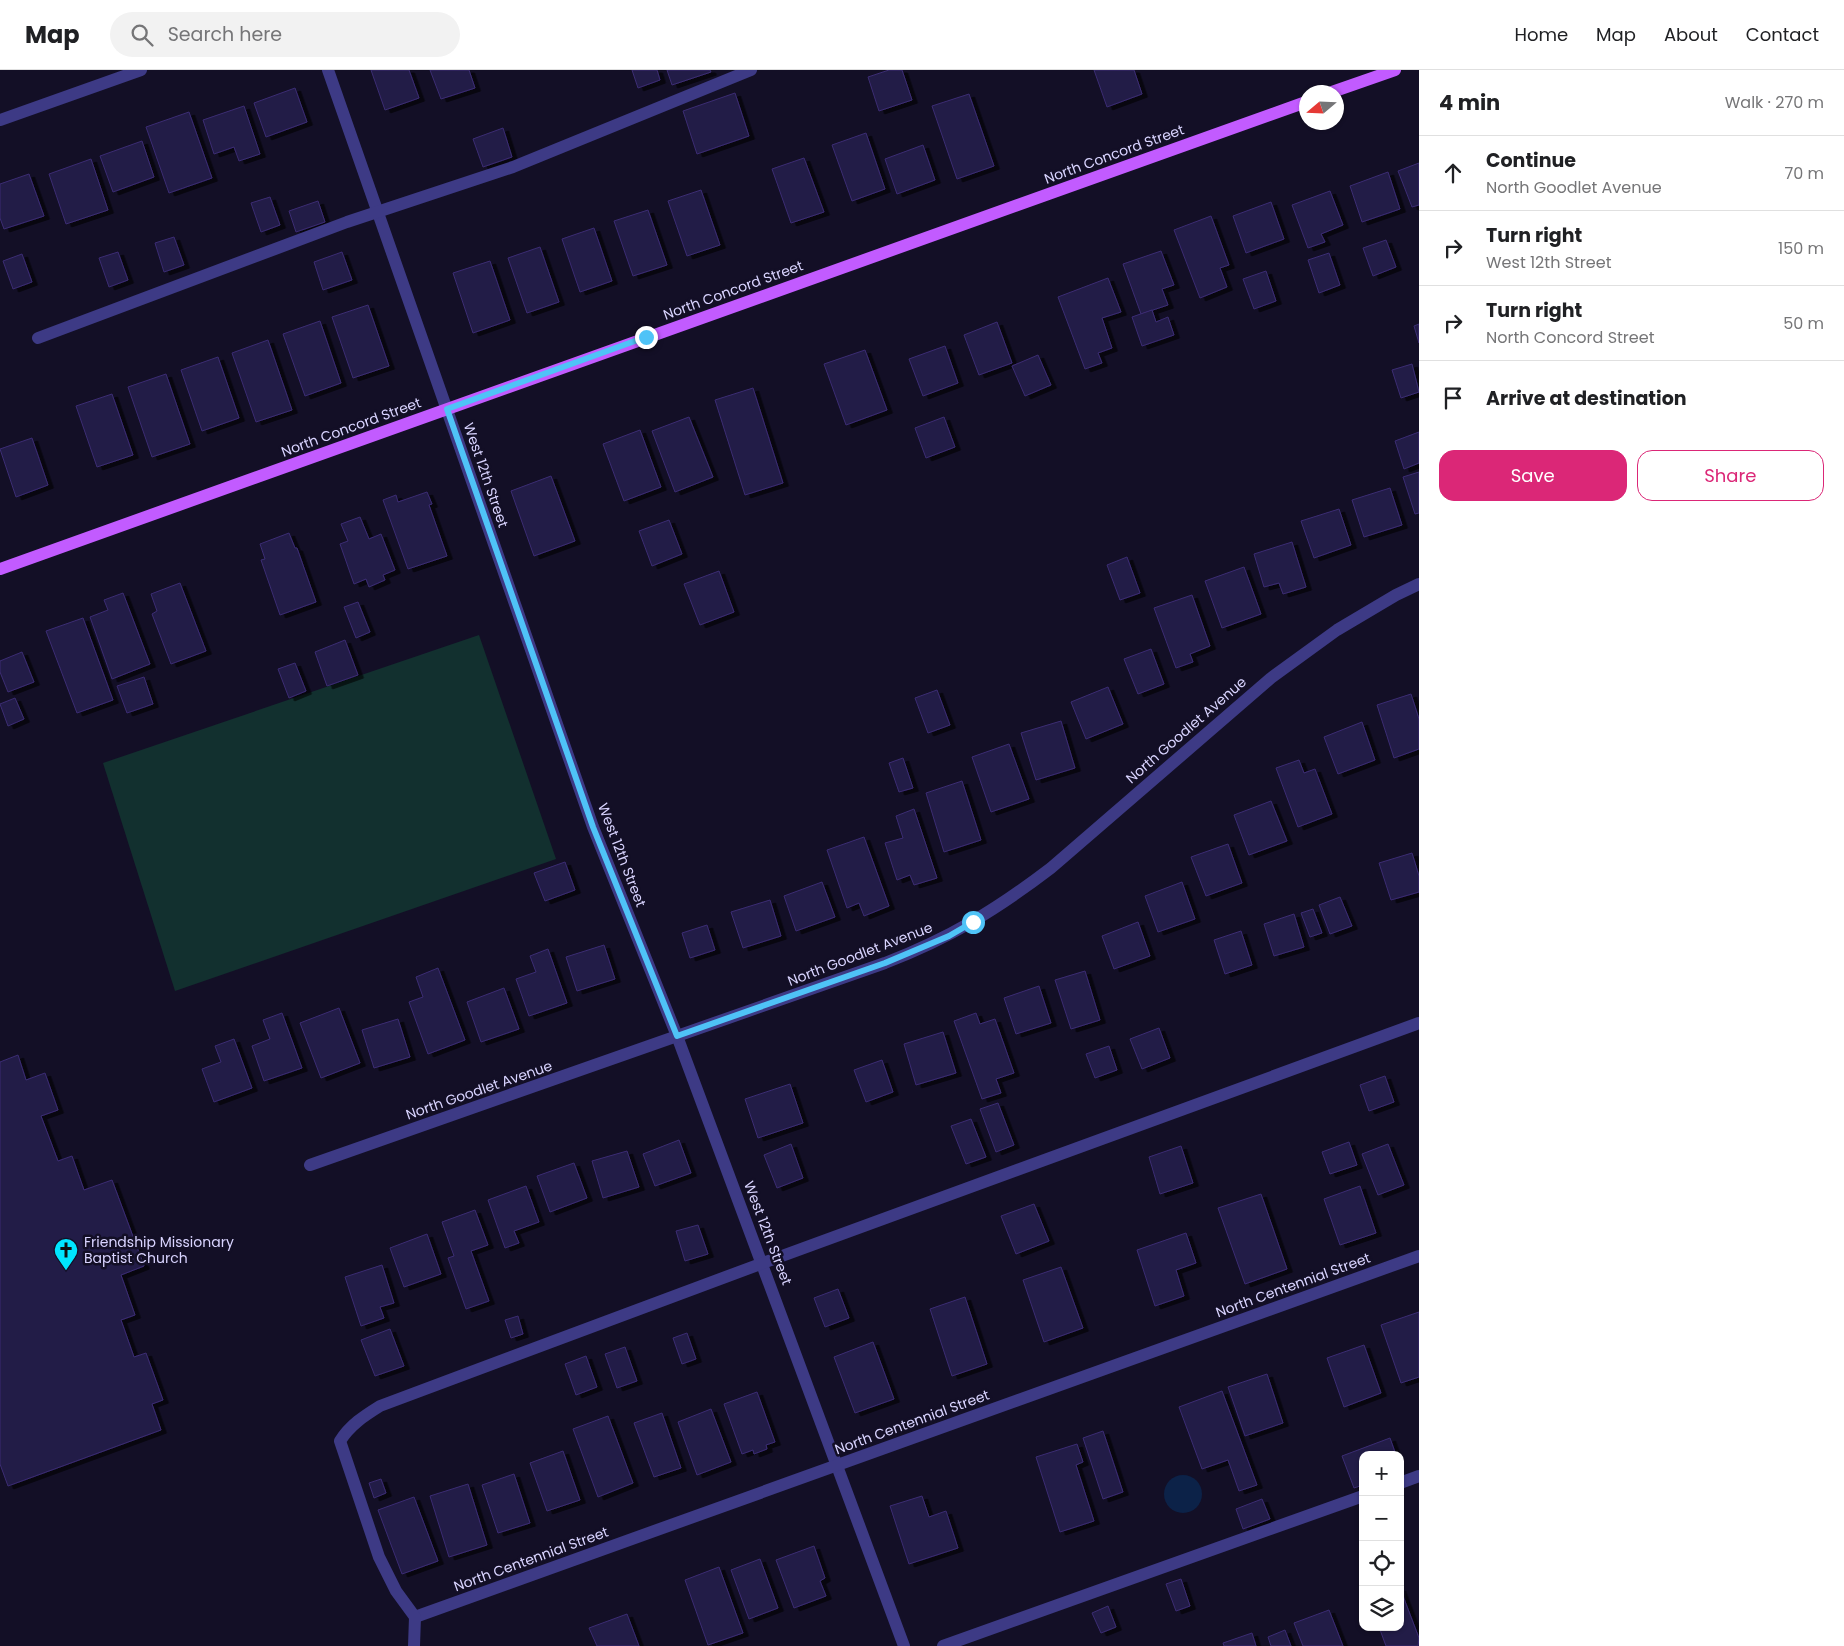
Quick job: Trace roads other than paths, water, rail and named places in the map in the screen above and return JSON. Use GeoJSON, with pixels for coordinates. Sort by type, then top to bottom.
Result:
{"type":"FeatureCollection","features":[{"type":"Feature","properties":{"kind":"main road"},"geometry":{"type":"LineString","coordinates":[[1344,88],[1395,70]]}},
{"type":"Feature","properties":{"kind":"main road","name":"North Concord Street"},"geometry":{"type":"LineString","coordinates":[[0,569],[1299,105]]}},
{"type":"Feature","properties":{"kind":"street"},"geometry":{"type":"LineString","coordinates":[[0,120],[141,70]]}},
{"type":"Feature","properties":{"kind":"street","name":"West 12th Street"},"geometry":{"type":"LineString","coordinates":[[328,70],[593,827],[677,1036],[904,1646]]}},
{"type":"Feature","properties":{"kind":"street"},"geometry":{"type":"LineString","coordinates":[[38,338],[377,212],[513,167],[751,70]]}},
{"type":"Feature","properties":{"kind":"street","name":"North Goodlet Avenue"},"geometry":{"type":"LineString","coordinates":[[310,1165],[885,963],[949,936],[1019,893],[1051,868],[1271,678],[1337,630],[1396,595],[1419,584]]}},
{"type":"Feature","properties":{"kind":"street"},"geometry":{"type":"LineString","coordinates":[[414,1646],[415,1616],[396,1592],[380,1556],[340,1441],[347,1430],[380,1406],[1419,1022]]}},
{"type":"Feature","properties":{"kind":"street","name":"North Centennial Street"},"geometry":{"type":"LineString","coordinates":[[415,1616],[1419,1256]]}},
{"type":"Feature","properties":{"kind":"street"},"geometry":{"type":"LineString","coordinates":[[1404,1482],[1419,1476]]}},
{"type":"Feature","properties":{"kind":"street"},"geometry":{"type":"LineString","coordinates":[[943,1646],[1359,1497]]}},
{"type":"Feature","properties":{"kind":"water"},"geometry":{"type":"Polygon","coordinates":[[[1183,1475],[1196,1481],[1202,1494],[1196,1507],[1183,1513],[1170,1507],[1164,1494],[1170,1481],[1183,1475]]]}},
{"type":"Feature","properties":{"kind":"place","name":"Friendship Missionary Baptist Church"},"geometry":{"type":"Point","coordinates":[66,1271]}}]}
